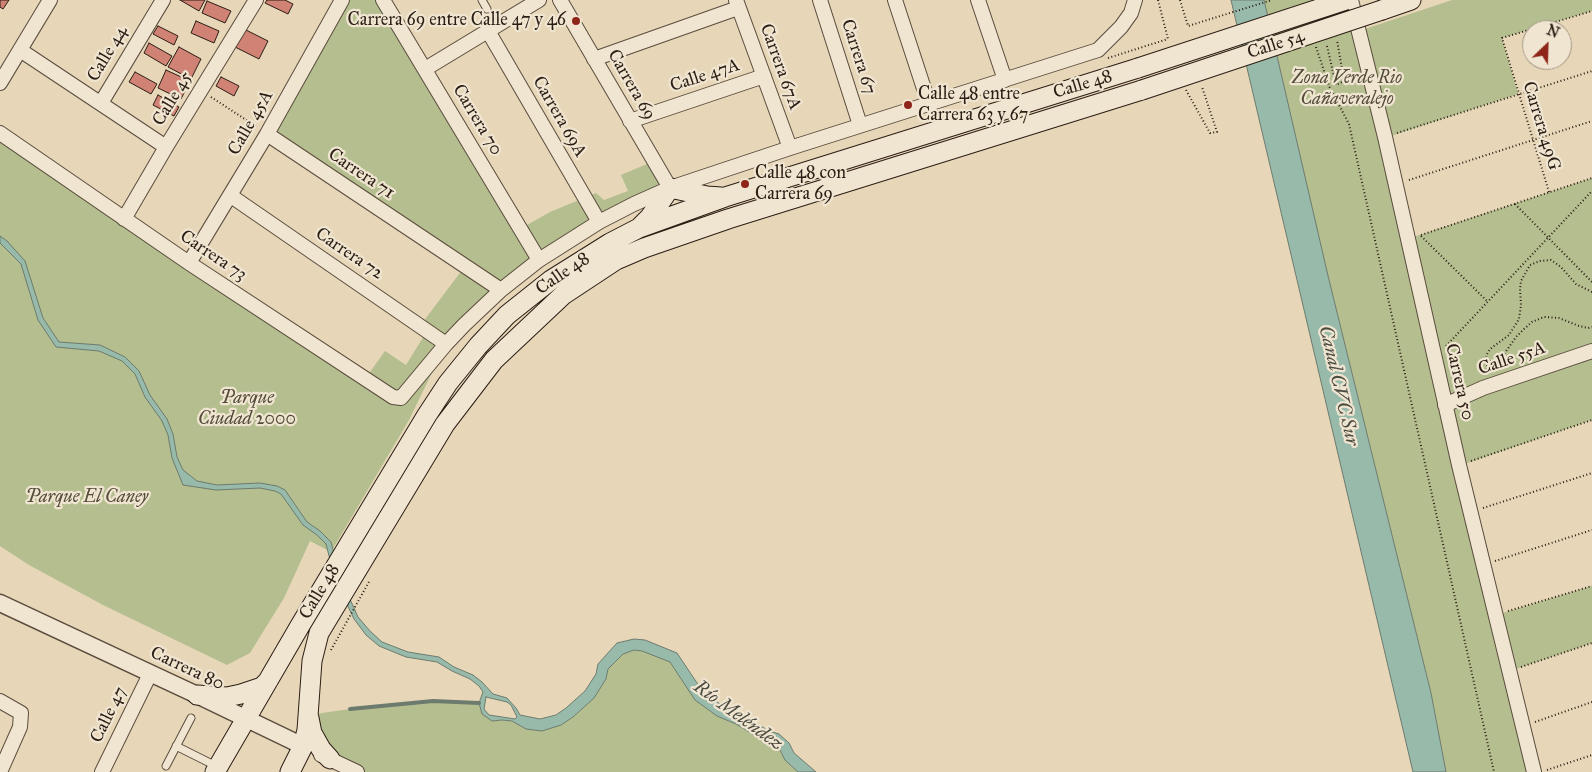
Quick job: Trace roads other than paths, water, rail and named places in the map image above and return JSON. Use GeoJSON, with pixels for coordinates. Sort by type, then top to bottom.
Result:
{"type":"FeatureCollection","features":[{"type":"Feature","properties":{"kind":"main road","name":"Calle 54"},"geometry":{"type":"LineString","coordinates":[[1138,68],[1346,0]]}},
{"type":"Feature","properties":{"kind":"main road","name":"Calle 54"},"geometry":{"type":"LineString","coordinates":[[1142,90],[1411,0]]}},
{"type":"Feature","properties":{"kind":"main road","name":"Calle 48"},"geometry":{"type":"LineString","coordinates":[[216,769],[301,624],[448,383],[478,346],[507,315],[551,280],[610,243],[639,228],[725,197],[1138,68]]}},
{"type":"Feature","properties":{"kind":"main road","name":"Calle 48"},"geometry":{"type":"LineString","coordinates":[[290,772],[303,746],[307,730],[312,661],[319,634],[444,424],[494,360],[563,295],[616,260],[644,248],[737,216],[1142,90]]}},
{"type":"Feature","properties":{"kind":"main road"},"geometry":{"type":"LineString","coordinates":[[639,228],[650,217],[670,188],[707,196],[725,197]]}},
{"type":"Feature","properties":{"kind":"main road"},"geometry":{"type":"LineString","coordinates":[[197,695],[227,697],[262,687],[269,680]]}},
{"type":"Feature","properties":{"kind":"main road"},"geometry":{"type":"LineString","coordinates":[[308,715],[312,733],[321,749],[330,759]]}},
{"type":"Feature","properties":{"kind":"street"},"geometry":{"type":"LineString","coordinates":[[0,83],[50,0]]}},
{"type":"Feature","properties":{"kind":"street","name":"Calle 44"},"geometry":{"type":"LineString","coordinates":[[101,103],[163,0]]}},
{"type":"Feature","properties":{"kind":"street","name":"Calle 45"},"geometry":{"type":"LineString","coordinates":[[124,219],[200,90],[256,0]]}},
{"type":"Feature","properties":{"kind":"street","name":"Calle 45A"},"geometry":{"type":"LineString","coordinates":[[189,263],[231,196],[342,0]]}},
{"type":"Feature","properties":{"kind":"street","name":"Carrera 70"},"geometry":{"type":"LineString","coordinates":[[383,0],[539,260]]}},
{"type":"Feature","properties":{"kind":"street"},"geometry":{"type":"LineString","coordinates":[[424,69],[539,0]]}},
{"type":"Feature","properties":{"kind":"street","name":"Carrera 69"},"geometry":{"type":"LineString","coordinates":[[560,0],[670,188]]}},
{"type":"Feature","properties":{"kind":"street","name":"Carrera 67"},"geometry":{"type":"LineString","coordinates":[[820,0],[860,125]]}},
{"type":"Feature","properties":{"kind":"street"},"geometry":{"type":"LineString","coordinates":[[895,0],[929,104]]}},
{"type":"Feature","properties":{"kind":"street"},"geometry":{"type":"LineString","coordinates":[[978,0],[1005,80]]}},
{"type":"Feature","properties":{"kind":"street","name":"Calle 48"},"geometry":{"type":"LineString","coordinates":[[407,391],[446,344],[501,290],[539,260],[599,222],[670,188],[860,125],[1098,50],[1121,27],[1131,13],[1135,0]]}},
{"type":"Feature","properties":{"kind":"street","name":"Carrera 50"},"geometry":{"type":"LineString","coordinates":[[1351,0],[1385,137],[1459,465],[1534,772]]}},
{"type":"Feature","properties":{"kind":"street"},"geometry":{"type":"LineString","coordinates":[[594,59],[737,4]]}},
{"type":"Feature","properties":{"kind":"street","name":"Carrera 67A"},"geometry":{"type":"LineString","coordinates":[[737,4],[790,148]]}},
{"type":"Feature","properties":{"kind":"street","name":"Carrera 69A"},"geometry":{"type":"LineString","coordinates":[[488,31],[599,222]]}},
{"type":"Feature","properties":{"kind":"street"},"geometry":{"type":"LineString","coordinates":[[20,50],[166,147]]}},
{"type":"Feature","properties":{"kind":"street","name":"Calle 47A"},"geometry":{"type":"LineString","coordinates":[[630,121],[764,76]]}},
{"type":"Feature","properties":{"kind":"street","name":"Carrera 73"},"geometry":{"type":"LineString","coordinates":[[0,133],[189,263],[392,397],[401,398],[407,391]]}},
{"type":"Feature","properties":{"kind":"street","name":"Carrera 71"},"geometry":{"type":"LineString","coordinates":[[267,134],[501,290]]}},
{"type":"Feature","properties":{"kind":"street","name":"Carrera 72"},"geometry":{"type":"LineString","coordinates":[[231,196],[446,344]]}},
{"type":"Feature","properties":{"kind":"street","name":"Calle 55A"},"geometry":{"type":"LineString","coordinates":[[1445,404],[1483,388],[1592,351]]}},
{"type":"Feature","properties":{"kind":"street","name":"Carrera 80"},"geometry":{"type":"LineString","coordinates":[[0,603],[358,772]]}},
{"type":"Feature","properties":{"kind":"street","name":"Calle 47"},"geometry":{"type":"LineString","coordinates":[[102,772],[150,674]]}},
{"type":"Feature","properties":{"kind":"street"},"geometry":{"type":"LineString","coordinates":[[0,701],[21,714],[20,728],[0,772]]}},
{"type":"Feature","properties":{"kind":"lane"},"geometry":{"type":"LineString","coordinates":[[482,0],[487,9]]}},
{"type":"Feature","properties":{"kind":"lane"},"geometry":{"type":"LineString","coordinates":[[166,766],[191,718]]}},
{"type":"Feature","properties":{"kind":"lane"},"geometry":{"type":"LineString","coordinates":[[176,746],[216,769]]}},
{"type":"Feature","properties":{"kind":"water","name":"Canal CVC Sur"},"geometry":{"type":"Polygon","coordinates":[[[1231,0],[1264,0],[1329,280],[1431,693],[1446,772],[1413,772],[1231,0]]]}},
{"type":"Feature","properties":{"kind":"water","name":"Río Meléndez"},"geometry":{"type":"Polygon","coordinates":[[[0,236],[25,261],[43,318],[59,342],[100,345],[125,357],[139,371],[150,395],[167,419],[173,434],[177,457],[183,470],[197,481],[217,485],[260,483],[277,486],[285,490],[307,522],[331,542],[340,577],[358,617],[382,642],[408,652],[439,657],[454,667],[473,675],[493,694],[507,698],[520,715],[540,719],[556,715],[585,691],[596,674],[598,664],[617,643],[634,639],[645,640],[677,653],[703,692],[723,706],[741,714],[769,731],[779,734],[789,743],[794,753],[816,772],[798,772],[785,760],[780,750],[773,744],[717,716],[695,700],[670,662],[642,651],[634,650],[623,654],[608,669],[606,679],[594,698],[561,725],[542,731],[526,729],[512,721],[492,721],[482,714],[479,703],[483,692],[470,679],[437,662],[406,657],[379,646],[366,635],[354,619],[335,579],[326,544],[303,525],[281,494],[260,488],[216,490],[183,485],[172,458],[168,435],[162,421],[145,397],[135,374],[122,361],[99,351],[56,347],[38,320],[21,264],[0,243],[0,236]],[[486,697],[484,709],[489,715],[515,719],[517,717],[511,705],[507,702],[486,697]]]}},
{"type":"Feature","properties":{"kind":"waterway"},"geometry":{"type":"LineString","coordinates":[[350,709],[433,701],[479,703]]}},
{"type":"Feature","properties":{"kind":"place","name":"Carrera 69 entre Calle 47 y 46"},"geometry":{"type":"Point","coordinates":[576,21]}},
{"type":"Feature","properties":{"kind":"place","name":"Calle 48 entre Carrera 63 y 67"},"geometry":{"type":"Point","coordinates":[908,105]}},
{"type":"Feature","properties":{"kind":"place","name":"Calle 48 con Carrera 69"},"geometry":{"type":"Point","coordinates":[745,184]}},
{"type":"Feature","properties":{"kind":"park label","name":"Zona Verde Rio Cañaveralejo"},"geometry":{"type":"Point","coordinates":[1347,89]}},
{"type":"Feature","properties":{"kind":"park label","name":"Parque Ciudad 2000"},"geometry":{"type":"Point","coordinates":[247,409]}},
{"type":"Feature","properties":{"kind":"park label","name":"Parque El Caney"},"geometry":{"type":"Point","coordinates":[87,498]}}]}
